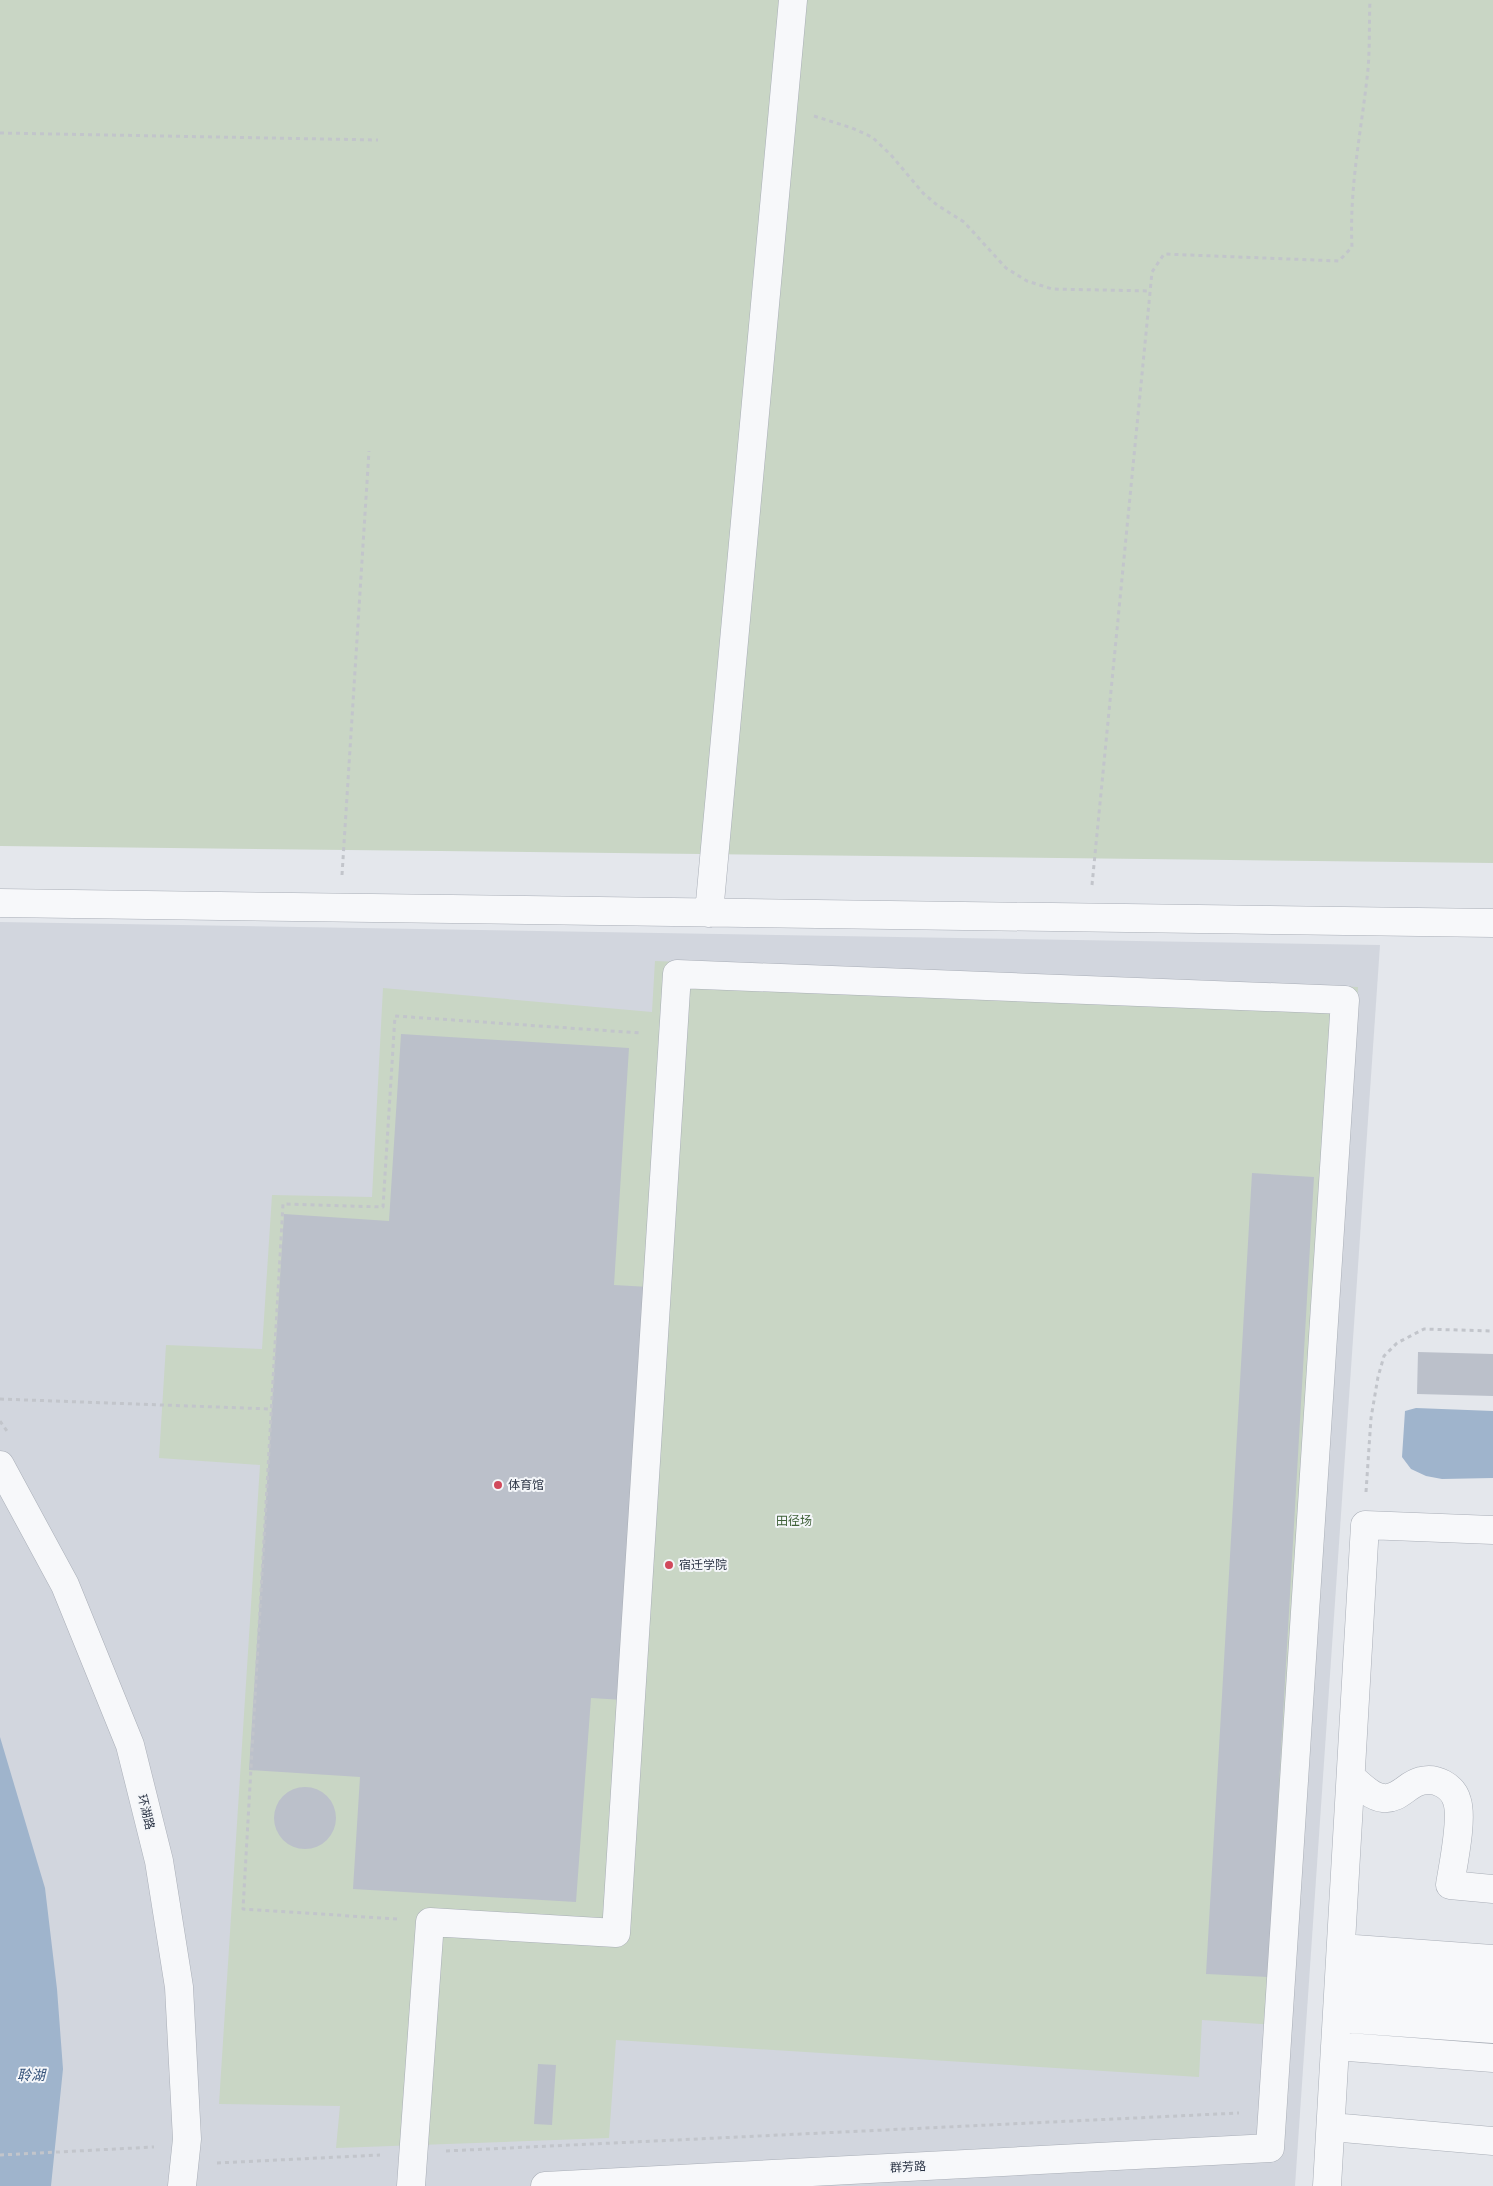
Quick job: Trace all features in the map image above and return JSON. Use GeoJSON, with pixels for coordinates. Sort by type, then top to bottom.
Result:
{"type":"FeatureCollection","features":[{"type":"Feature","properties":{"kind":"street"},"geometry":{"type":"LineString","coordinates":[[709,913],[793,0]]}},
{"type":"Feature","properties":{"kind":"street"},"geometry":{"type":"LineString","coordinates":[[0,903],[1493,923]]}},
{"type":"Feature","properties":{"kind":"street","name":"群芳路"},"geometry":{"type":"LineString","coordinates":[[545,2186],[689,2182],[1270,2148],[1345,1000],[677,974],[673,1036]]}},
{"type":"Feature","properties":{"kind":"street"},"geometry":{"type":"LineString","coordinates":[[411,2186],[430,1922],[616,1933],[673,1036]]}},
{"type":"Feature","properties":{"kind":"street","name":"环湖路"},"geometry":{"type":"LineString","coordinates":[[0,1465],[66,1585],[130,1745],[157,1852],[179,1987],[187,2139],[182,2186]]}},
{"type":"Feature","properties":{"kind":"street"},"geometry":{"type":"LineString","coordinates":[[1327,2186],[1365,1526],[1493,1530]]}},
{"type":"Feature","properties":{"kind":"street"},"geometry":{"type":"LineString","coordinates":[[1351,1777],[1365,1790],[1383,1798],[1401,1794],[1418,1782],[1427,1780],[1446,1785],[1457,1802],[1458,1817],[1450,1885],[1493,1889]]}},
{"type":"Feature","properties":{"kind":"street"},"geometry":{"type":"LineString","coordinates":[[1340,1971],[1493,1959]]}},
{"type":"Feature","properties":{"kind":"street"},"geometry":{"type":"LineString","coordinates":[[1340,1971],[1493,1982]]}},
{"type":"Feature","properties":{"kind":"street"},"geometry":{"type":"LineString","coordinates":[[1340,1971],[1493,2002]]}},
{"type":"Feature","properties":{"kind":"street"},"geometry":{"type":"LineString","coordinates":[[1337,2018],[1493,2029]]}},
{"type":"Feature","properties":{"kind":"street"},"geometry":{"type":"LineString","coordinates":[[1335,2046],[1493,2058]]}},
{"type":"Feature","properties":{"kind":"street"},"geometry":{"type":"LineString","coordinates":[[1331,2127],[1493,2142]]}},
{"type":"Feature","properties":{"kind":"path"},"geometry":{"type":"LineString","coordinates":[[1088,918],[1152,272],[1164,254],[1339,261],[1352,247],[1351,221],[1354,174],[1368,67],[1370,0]]}},
{"type":"Feature","properties":{"kind":"path"},"geometry":{"type":"LineString","coordinates":[[783,114],[819,117],[852,128],[872,138],[891,155],[923,193],[937,205],[964,222],[1006,268],[1027,281],[1052,289],[1150,291]]}},
{"type":"Feature","properties":{"kind":"path"},"geometry":{"type":"LineString","coordinates":[[0,133],[378,140]]}},
{"type":"Feature","properties":{"kind":"path"},"geometry":{"type":"LineString","coordinates":[[340,908],[369,451]]}},
{"type":"Feature","properties":{"kind":"path"},"geometry":{"type":"LineString","coordinates":[[430,1922],[243,1909],[283,1204],[383,1207],[395,1016],[673,1036]]}},
{"type":"Feature","properties":{"kind":"path"},"geometry":{"type":"LineString","coordinates":[[1365,1526],[1371,1418],[1378,1377],[1384,1356],[1397,1343],[1424,1329],[1493,1331]]}},
{"type":"Feature","properties":{"kind":"path"},"geometry":{"type":"LineString","coordinates":[[0,1399],[271,1409]]}},
{"type":"Feature","properties":{"kind":"path"},"geometry":{"type":"LineString","coordinates":[[209,2163],[1242,2113]]}},
{"type":"Feature","properties":{"kind":"path"},"geometry":{"type":"LineString","coordinates":[[0,2155],[163,2146]]}},
{"type":"Feature","properties":{"kind":"shaded area","name":"田径场"},"geometry":{"type":"Polygon","coordinates":[[[0,922],[1380,945],[1295,2186],[0,2186],[0,922]]]}},
{"type":"Feature","properties":{"kind":"green space"},"geometry":{"type":"Polygon","coordinates":[[[0,0],[1493,0],[1493,863],[0,846],[0,0]]]}},
{"type":"Feature","properties":{"kind":"green space","name":"田径场"},"geometry":{"type":"Polygon","coordinates":[[[655,961],[1358,987],[1291,2026],[1202,2020],[1199,2077],[616,2040],[609,2138],[336,2148],[340,2106],[219,2104],[260,1465],[159,1458],[166,1345],[262,1349],[272,1195],[372,1197],[383,988],[652,1012],[655,961]]]}},
{"type":"Feature","properties":{"kind":"water"},"geometry":{"type":"Polygon","coordinates":[[[1416,1408],[1493,1411],[1493,1478],[1442,1479],[1426,1476],[1411,1469],[1402,1457],[1405,1411],[1416,1408]]]}},
{"type":"Feature","properties":{"kind":"water","name":"聆湖"},"geometry":{"type":"Polygon","coordinates":[[[0,1737],[45,1888],[57,1989],[63,2069],[51,2186],[0,2186],[0,1737]]]}},
{"type":"Feature","properties":{"kind":"building"},"geometry":{"type":"Polygon","coordinates":[[[401,1034],[629,1048],[614,1285],[667,1288],[640,1701],[591,1698],[576,1902],[353,1889],[360,1777],[249,1770],[284,1214],[389,1221],[401,1034]]]}},
{"type":"Feature","properties":{"kind":"building"},"geometry":{"type":"Polygon","coordinates":[[[1252,1173],[1314,1177],[1268,1977],[1206,1974],[1252,1173]]]}},
{"type":"Feature","properties":{"kind":"building"},"geometry":{"type":"Polygon","coordinates":[[[1418,1352],[1493,1354],[1493,1396],[1417,1394],[1418,1352]]]}},
{"type":"Feature","properties":{"kind":"building"},"geometry":{"type":"Polygon","coordinates":[[[305,1787],[322,1792],[327,1796],[331,1801],[336,1818],[331,1835],[327,1840],[322,1844],[305,1849],[288,1844],[283,1840],[279,1835],[274,1818],[279,1801],[283,1796],[288,1792],[305,1787]]]}},
{"type":"Feature","properties":{"kind":"building"},"geometry":{"type":"Polygon","coordinates":[[[538,2064],[556,2065],[552,2125],[534,2124],[538,2064]]]}},
{"type":"Feature","properties":{"kind":"place","name":"体育馆"},"geometry":{"type":"Point","coordinates":[498,1485]}},
{"type":"Feature","properties":{"kind":"place","name":"宿迁学院"},"geometry":{"type":"Point","coordinates":[669,1565]}}]}
